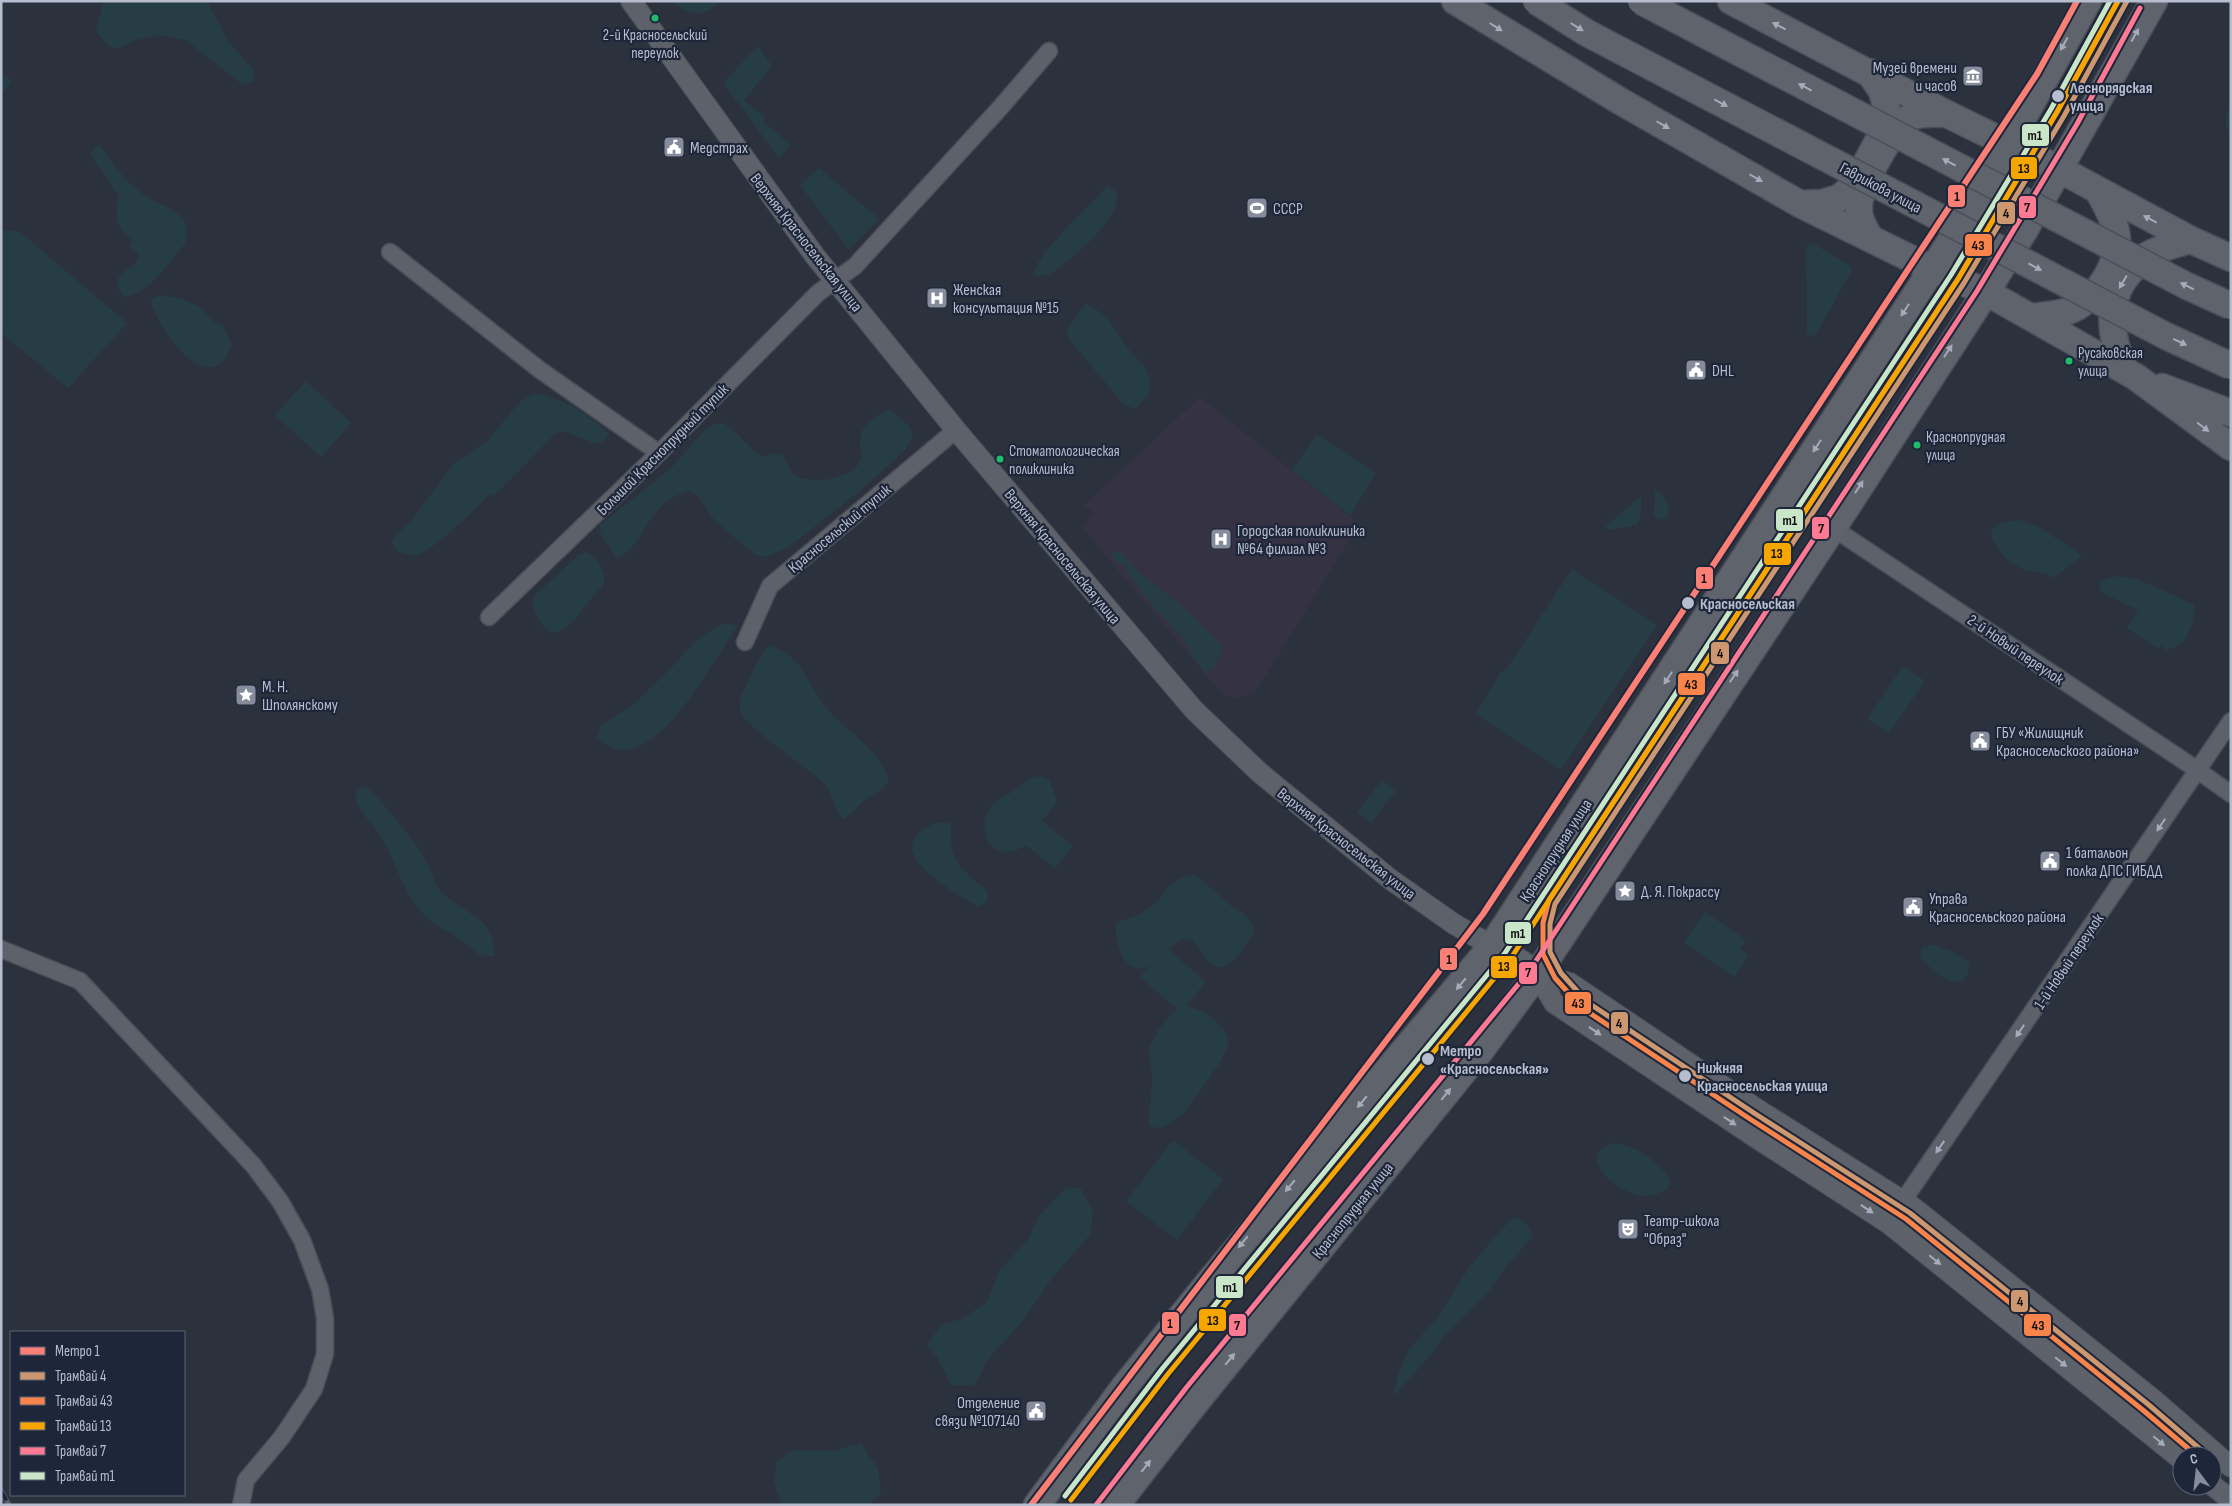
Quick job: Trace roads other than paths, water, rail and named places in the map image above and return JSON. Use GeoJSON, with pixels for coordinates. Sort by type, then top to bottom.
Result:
{"type":"FeatureCollection","features":[{"type":"Feature","properties":{"kind":"main road"},"geometry":{"type":"LineString","coordinates":[[1455,1],[1606,93],[1800,204],[1932,269],[1986,292],[2131,374],[2231,447]]}},
{"type":"Feature","properties":{"kind":"main road","name":"Гаврикова улица"},"geometry":{"type":"LineString","coordinates":[[1536,1],[1605,42],[2166,336],[2231,366]]}},
{"type":"Feature","properties":{"kind":"main road"},"geometry":{"type":"LineString","coordinates":[[1641,1],[2187,286],[2231,306]]}},
{"type":"Feature","properties":{"kind":"main road"},"geometry":{"type":"LineString","coordinates":[[1731,1],[1947,114],[2008,143],[2216,250]]}},
{"type":"Feature","properties":{"kind":"main road"},"geometry":{"type":"LineString","coordinates":[[2008,143],[2088,1]]}},
{"type":"Feature","properties":{"kind":"main road"},"geometry":{"type":"LineString","coordinates":[[2059,170],[2154,1]]}},
{"type":"Feature","properties":{"kind":"main road"},"geometry":{"type":"LineString","coordinates":[[1800,204],[1822,203],[1839,198],[1854,186],[1886,126],[1887,110],[1882,91],[1869,72]]}},
{"type":"Feature","properties":{"kind":"main road"},"geometry":{"type":"LineString","coordinates":[[1870,238],[1861,222],[1858,207],[1861,191],[1895,131],[1909,118],[1925,114],[1947,114]]}},
{"type":"Feature","properties":{"kind":"main road","name":"Краснопрудная улица"},"geometry":{"type":"LineString","coordinates":[[1037,1505],[1125,1386],[1208,1284],[1492,946],[1978,199],[2008,143]]}},
{"type":"Feature","properties":{"kind":"main road","name":"Краснопрудная улица"},"geometry":{"type":"LineString","coordinates":[[1116,1505],[1192,1407],[1482,1050],[1537,974],[1833,528],[1986,292],[2059,170]]}},
{"type":"Feature","properties":{"kind":"main road"},"geometry":{"type":"LineString","coordinates":[[2031,317],[2054,314],[2076,307],[2096,292],[2107,276],[2117,240],[2114,224],[2100,192]]}},
{"type":"Feature","properties":{"kind":"main road"},"geometry":{"type":"LineString","coordinates":[[2216,250],[2167,246],[2146,256],[2130,271],[2121,284],[2114,303],[2112,321],[2118,356],[2131,374],[2231,413]]}},
{"type":"Feature","properties":{"kind":"main road"},"geometry":{"type":"LineString","coordinates":[[1492,946],[1537,974]]}},
{"type":"Feature","properties":{"kind":"street","name":"Верхняя Красносельская улица"},"geometry":{"type":"LineString","coordinates":[[631,1],[767,192],[836,281],[956,430],[1126,633],[1194,710],[1236,753],[1406,891],[1454,924],[1492,946]]}},
{"type":"Feature","properties":{"kind":"street"},"geometry":{"type":"LineString","coordinates":[[836,281],[855,266],[1049,51]]}},
{"type":"Feature","properties":{"kind":"street"},"geometry":{"type":"LineString","coordinates":[[390,252],[540,370],[659,453]]}},
{"type":"Feature","properties":{"kind":"street","name":"Большой Краснопрудный тупик"},"geometry":{"type":"LineString","coordinates":[[489,617],[659,453],[818,293],[836,281]]}},
{"type":"Feature","properties":{"kind":"street","name":"Красносельский тупик"},"geometry":{"type":"LineString","coordinates":[[745,642],[770,586],[956,430]]}},
{"type":"Feature","properties":{"kind":"street","name":"2-й Новый переулок"},"geometry":{"type":"LineString","coordinates":[[1833,528],[2198,770],[2231,794]]}},
{"type":"Feature","properties":{"kind":"street","name":"1-й Новый переулок"},"geometry":{"type":"LineString","coordinates":[[1908,1204],[2231,720]]}},
{"type":"Feature","properties":{"kind":"street"},"geometry":{"type":"LineString","coordinates":[[1,949],[80,981],[253,1165],[280,1201],[302,1240],[320,1289],[325,1318],[325,1354],[314,1389],[282,1437],[246,1480],[241,1505]]}},
{"type":"Feature","properties":{"kind":"street"},"geometry":{"type":"LineString","coordinates":[[1537,974],[1570,982],[1757,1109],[1908,1204],[2154,1400],[2231,1467]]}},
{"type":"Feature","properties":{"kind":"street"},"geometry":{"type":"LineString","coordinates":[[1537,974],[1554,1003],[1897,1230],[2172,1452]]}},
{"type":"Feature","properties":{"kind":"railway"},"geometry":{"type":"LineString","coordinates":[[1,1491],[9,1505]]}},
{"type":"Feature","properties":{"kind":"metro line","name":"1"},"geometry":{"type":"LineString","coordinates":[[1031,1505],[1483,914],[2037,74],[2077,1]]}},
{"type":"Feature","properties":{"kind":"tram line","name":"т1"},"geometry":{"type":"LineString","coordinates":[[1065,1496],[1162,1369],[1505,953],[1951,275],[2051,109],[2110,1]]}},
{"type":"Feature","properties":{"kind":"tram line","name":"43"},"geometry":{"type":"LineString","coordinates":[[2118,1],[2057,112],[1958,279],[1549,900],[1543,923],[1543,954],[1555,978],[1582,1008],[1906,1219],[2185,1446]]}},
{"type":"Feature","properties":{"kind":"tram line","name":"13"},"geometry":{"type":"LineString","coordinates":[[1071,1500],[1168,1374],[1511,958],[1958,279],[2057,112],[2118,1]]}},
{"type":"Feature","properties":{"kind":"tram line","name":"4"},"geometry":{"type":"LineString","coordinates":[[2127,1],[2064,116],[1964,283],[1555,904],[1550,924],[1550,952],[1561,973],[1587,1002],[1754,1113],[1910,1213],[2149,1405],[2196,1446]]}},
{"type":"Feature","properties":{"kind":"tram line","name":"7"},"geometry":{"type":"LineString","coordinates":[[1096,1505],[1186,1388],[1530,970],[1977,291],[2077,124],[2140,8]]}},
{"type":"Feature","properties":{"kind":"place","name":"2-й Красносельский переулок"},"geometry":{"type":"Point","coordinates":[655,18]}},
{"type":"Feature","properties":{"kind":"place","name":"Музей времени и часов"},"geometry":{"type":"Point","coordinates":[1973,76]}},
{"type":"Feature","properties":{"kind":"place","name":"Леснорядская улица"},"geometry":{"type":"Point","coordinates":[2058,96]}},
{"type":"Feature","properties":{"kind":"place","name":"Медстрах"},"geometry":{"type":"Point","coordinates":[674,147]}},
{"type":"Feature","properties":{"kind":"place","name":"СССР"},"geometry":{"type":"Point","coordinates":[1257,208]}},
{"type":"Feature","properties":{"kind":"place","name":"Женская консультация №15"},"geometry":{"type":"Point","coordinates":[937,298]}},
{"type":"Feature","properties":{"kind":"place","name":"Русаковская улица"},"geometry":{"type":"Point","coordinates":[2069,361]}},
{"type":"Feature","properties":{"kind":"place","name":"DHL"},"geometry":{"type":"Point","coordinates":[1696,370]}},
{"type":"Feature","properties":{"kind":"place","name":"Краснопрудная улица"},"geometry":{"type":"Point","coordinates":[1917,445]}},
{"type":"Feature","properties":{"kind":"place","name":"Стоматологическая поликлиника"},"geometry":{"type":"Point","coordinates":[1000,459]}},
{"type":"Feature","properties":{"kind":"place","name":"Городская поликлиника №64 филиал №3"},"geometry":{"type":"Point","coordinates":[1221,539]}},
{"type":"Feature","properties":{"kind":"place","name":"Красносельская"},"geometry":{"type":"Point","coordinates":[1688,603]}},
{"type":"Feature","properties":{"kind":"place","name":"М. Н. Шполянскому"},"geometry":{"type":"Point","coordinates":[246,695]}},
{"type":"Feature","properties":{"kind":"place","name":"ГБУ «Жилищник Красносельского района»"},"geometry":{"type":"Point","coordinates":[1980,741]}},
{"type":"Feature","properties":{"kind":"place","name":"1 батальон полка ДПС ГИБДД"},"geometry":{"type":"Point","coordinates":[2050,861]}},
{"type":"Feature","properties":{"kind":"place","name":"Д. Я. Покрассу"},"geometry":{"type":"Point","coordinates":[1625,891]}},
{"type":"Feature","properties":{"kind":"place","name":"Управа Красносельского района"},"geometry":{"type":"Point","coordinates":[1913,907]}},
{"type":"Feature","properties":{"kind":"place","name":"Метро «Красносельская»"},"geometry":{"type":"Point","coordinates":[1428,1059]}},
{"type":"Feature","properties":{"kind":"place","name":"Нижняя Красносельская улица"},"geometry":{"type":"Point","coordinates":[1685,1076]}},
{"type":"Feature","properties":{"kind":"place","name":"Театр-школа \"Образ\""},"geometry":{"type":"Point","coordinates":[1628,1229]}},
{"type":"Feature","properties":{"kind":"place","name":"Отделение связи №107140"},"geometry":{"type":"Point","coordinates":[1036,1411]}}]}
